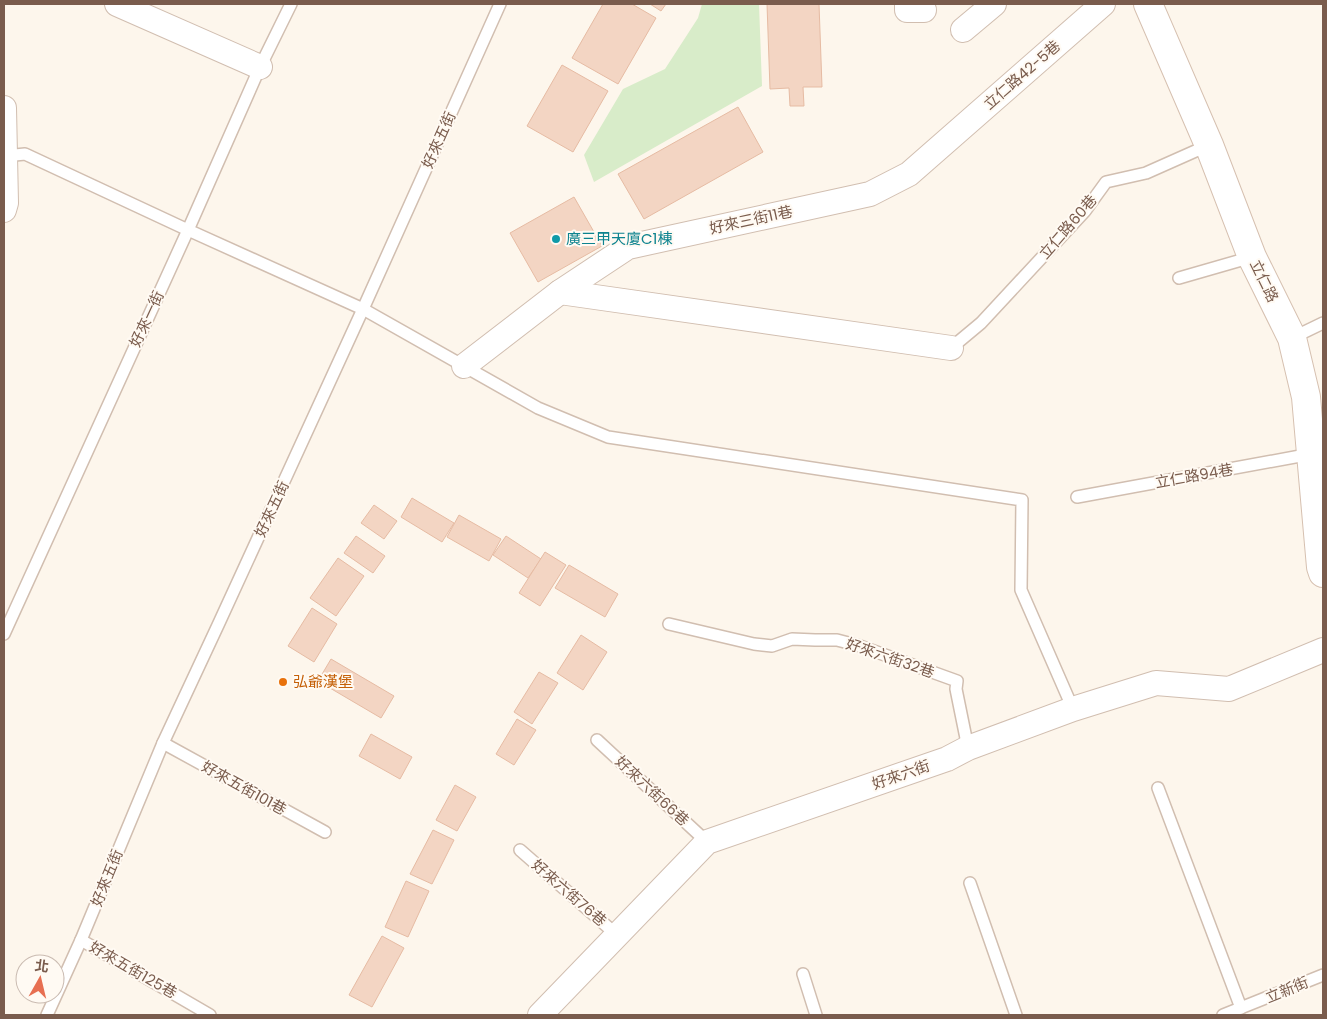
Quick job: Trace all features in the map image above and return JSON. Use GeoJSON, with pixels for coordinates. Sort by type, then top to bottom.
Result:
{"type":"FeatureCollection","features":[{"type":"Feature","properties":{"kind":"street"},"geometry":{"type":"LineString","coordinates":[[117,4],[260,68]]}},
{"type":"Feature","properties":{"kind":"street"},"geometry":{"type":"LineString","coordinates":[[963,30],[994,4]]}},
{"type":"Feature","properties":{"kind":"street","name":"立仁路42-5巷"},"geometry":{"type":"LineString","coordinates":[[940,146],[1103,4]]}},
{"type":"Feature","properties":{"kind":"street","name":"立仁路"},"geometry":{"type":"LineString","coordinates":[[1148,4],[1210,145],[1252,257],[1292,338],[1306,397],[1323,573]]}},
{"type":"Feature","properties":{"kind":"street"},"geometry":{"type":"LineString","coordinates":[[4,108],[6,203],[4,210]]}},
{"type":"Feature","properties":{"kind":"street","name":"好來三街11巷"},"geometry":{"type":"LineString","coordinates":[[464,366],[560,292],[628,247],[870,194],[909,174],[940,146]]}},
{"type":"Feature","properties":{"kind":"street"},"geometry":{"type":"LineString","coordinates":[[560,292],[951,348]]}},
{"type":"Feature","properties":{"kind":"street","name":"好來六街"},"geometry":{"type":"LineString","coordinates":[[540,1015],[707,842],[947,759],[968,748],[1073,709],[1156,683],[1229,689],[1323,650]]}},
{"type":"Feature","properties":{"kind":"lane","name":"好來一街"},"geometry":{"type":"LineString","coordinates":[[4,634],[260,68],[291,4]]}},
{"type":"Feature","properties":{"kind":"lane","name":"好來五街"},"geometry":{"type":"LineString","coordinates":[[47,1015],[81,940],[163,743],[363,309],[500,4]]}},
{"type":"Feature","properties":{"kind":"lane","name":"立仁路60巷"},"geometry":{"type":"LineString","coordinates":[[951,348],[981,323],[1085,211],[1106,182],[1146,173],[1210,145]]}},
{"type":"Feature","properties":{"kind":"lane"},"geometry":{"type":"LineString","coordinates":[[4,156],[26,154],[363,309],[538,408],[608,437],[1022,500],[1021,590],[1073,709]]}},
{"type":"Feature","properties":{"kind":"lane"},"geometry":{"type":"LineString","coordinates":[[1179,278],[1252,257]]}},
{"type":"Feature","properties":{"kind":"lane"},"geometry":{"type":"LineString","coordinates":[[1292,338],[1323,323]]}},
{"type":"Feature","properties":{"kind":"lane","name":"立仁路94巷"},"geometry":{"type":"LineString","coordinates":[[1077,497],[1311,454]]}},
{"type":"Feature","properties":{"kind":"lane","name":"好來六街32巷"},"geometry":{"type":"LineString","coordinates":[[669,624],[754,644],[772,646],[792,639],[837,640],[860,646],[956,681],[968,748]]}},
{"type":"Feature","properties":{"kind":"lane","name":"好來六街66巷"},"geometry":{"type":"LineString","coordinates":[[597,740],[707,842]]}},
{"type":"Feature","properties":{"kind":"lane","name":"好來五街101巷"},"geometry":{"type":"LineString","coordinates":[[163,743],[325,832]]}},
{"type":"Feature","properties":{"kind":"lane"},"geometry":{"type":"LineString","coordinates":[[1158,788],[1241,1008]]}},
{"type":"Feature","properties":{"kind":"lane","name":"好來六街76巷"},"geometry":{"type":"LineString","coordinates":[[520,850],[618,936]]}},
{"type":"Feature","properties":{"kind":"lane"},"geometry":{"type":"LineString","coordinates":[[970,883],[1016,1015]]}},
{"type":"Feature","properties":{"kind":"lane","name":"好來五街125巷"},"geometry":{"type":"LineString","coordinates":[[81,940],[210,1015]]}},
{"type":"Feature","properties":{"kind":"lane"},"geometry":{"type":"LineString","coordinates":[[803,974],[815,1015]]}},
{"type":"Feature","properties":{"kind":"lane","name":"立新街"},"geometry":{"type":"LineString","coordinates":[[1223,1015],[1323,975]]}},
{"type":"Feature","properties":{"kind":"green space"},"geometry":{"type":"Polygon","coordinates":[[[702,4],[759,4],[762,86],[594,182],[584,155],[623,89],[665,69],[698,18],[702,4]]]}},
{"type":"Feature","properties":{"kind":"building"},"geometry":{"type":"Polygon","coordinates":[[[603,4],[632,4],[656,18],[618,84],[572,58],[603,4]]]}},
{"type":"Feature","properties":{"kind":"building"},"geometry":{"type":"Polygon","coordinates":[[[650,4],[666,4],[661,11],[650,4]]]}},
{"type":"Feature","properties":{"kind":"building"},"geometry":{"type":"Polygon","coordinates":[[[767,4],[819,4],[822,87],[803,87],[804,106],[790,106],[789,88],[770,89],[767,4]]]}},
{"type":"Feature","properties":{"kind":"building"},"geometry":{"type":"Polygon","coordinates":[[[562,65],[608,91],[573,152],[527,126],[562,65]]]}},
{"type":"Feature","properties":{"kind":"building"},"geometry":{"type":"Polygon","coordinates":[[[738,107],[763,152],[644,219],[618,174],[738,107]]]}},
{"type":"Feature","properties":{"kind":"building","name":"廣三甲天廈C1棟"},"geometry":{"type":"Polygon","coordinates":[[[574,197],[602,246],[538,282],[510,233],[574,197]]]}},
{"type":"Feature","properties":{"kind":"building"},"geometry":{"type":"Polygon","coordinates":[[[412,498],[454,523],[442,542],[401,517],[412,498]]]}},
{"type":"Feature","properties":{"kind":"building"},"geometry":{"type":"Polygon","coordinates":[[[374,505],[397,521],[384,539],[361,523],[374,505]]]}},
{"type":"Feature","properties":{"kind":"building"},"geometry":{"type":"Polygon","coordinates":[[[459,515],[501,539],[489,561],[447,537],[459,515]]]}},
{"type":"Feature","properties":{"kind":"building"},"geometry":{"type":"Polygon","coordinates":[[[356,536],[385,556],[373,573],[344,553],[356,536]]]}},
{"type":"Feature","properties":{"kind":"building"},"geometry":{"type":"Polygon","coordinates":[[[506,536],[541,559],[528,578],[493,555],[506,536]]]}},
{"type":"Feature","properties":{"kind":"building"},"geometry":{"type":"Polygon","coordinates":[[[545,552],[566,565],[540,606],[519,593],[545,552]]]}},
{"type":"Feature","properties":{"kind":"building"},"geometry":{"type":"Polygon","coordinates":[[[338,558],[364,576],[336,616],[310,598],[338,558]]]}},
{"type":"Feature","properties":{"kind":"building"},"geometry":{"type":"Polygon","coordinates":[[[569,565],[618,594],[605,617],[555,588],[569,565]]]}},
{"type":"Feature","properties":{"kind":"building"},"geometry":{"type":"Polygon","coordinates":[[[312,608],[337,624],[314,662],[288,646],[312,608]]]}},
{"type":"Feature","properties":{"kind":"building"},"geometry":{"type":"Polygon","coordinates":[[[581,635],[607,652],[583,690],[557,673],[581,635]]]}},
{"type":"Feature","properties":{"kind":"building"},"geometry":{"type":"Polygon","coordinates":[[[331,659],[394,696],[381,718],[318,681],[331,659]]]}},
{"type":"Feature","properties":{"kind":"building"},"geometry":{"type":"Polygon","coordinates":[[[539,672],[558,683],[532,724],[514,712],[539,672]]]}},
{"type":"Feature","properties":{"kind":"building"},"geometry":{"type":"Polygon","coordinates":[[[517,719],[536,730],[514,765],[496,754],[517,719]]]}},
{"type":"Feature","properties":{"kind":"building"},"geometry":{"type":"Polygon","coordinates":[[[371,734],[412,757],[400,779],[359,756],[371,734]]]}},
{"type":"Feature","properties":{"kind":"building"},"geometry":{"type":"Polygon","coordinates":[[[455,785],[476,797],[457,831],[436,820],[455,785]]]}},
{"type":"Feature","properties":{"kind":"building"},"geometry":{"type":"Polygon","coordinates":[[[433,830],[454,840],[432,884],[410,874],[433,830]]]}},
{"type":"Feature","properties":{"kind":"building"},"geometry":{"type":"Polygon","coordinates":[[[406,881],[429,891],[408,937],[385,927],[406,881]]]}},
{"type":"Feature","properties":{"kind":"building"},"geometry":{"type":"Polygon","coordinates":[[[382,936],[404,948],[372,1007],[349,995],[382,936]]]}},
{"type":"Feature","properties":{"kind":"place","name":"廣三甲天廈C1棟"},"geometry":{"type":"Point","coordinates":[556,239]}},
{"type":"Feature","properties":{"kind":"place","name":"弘爺漢堡"},"geometry":{"type":"Point","coordinates":[283,682]}}]}
